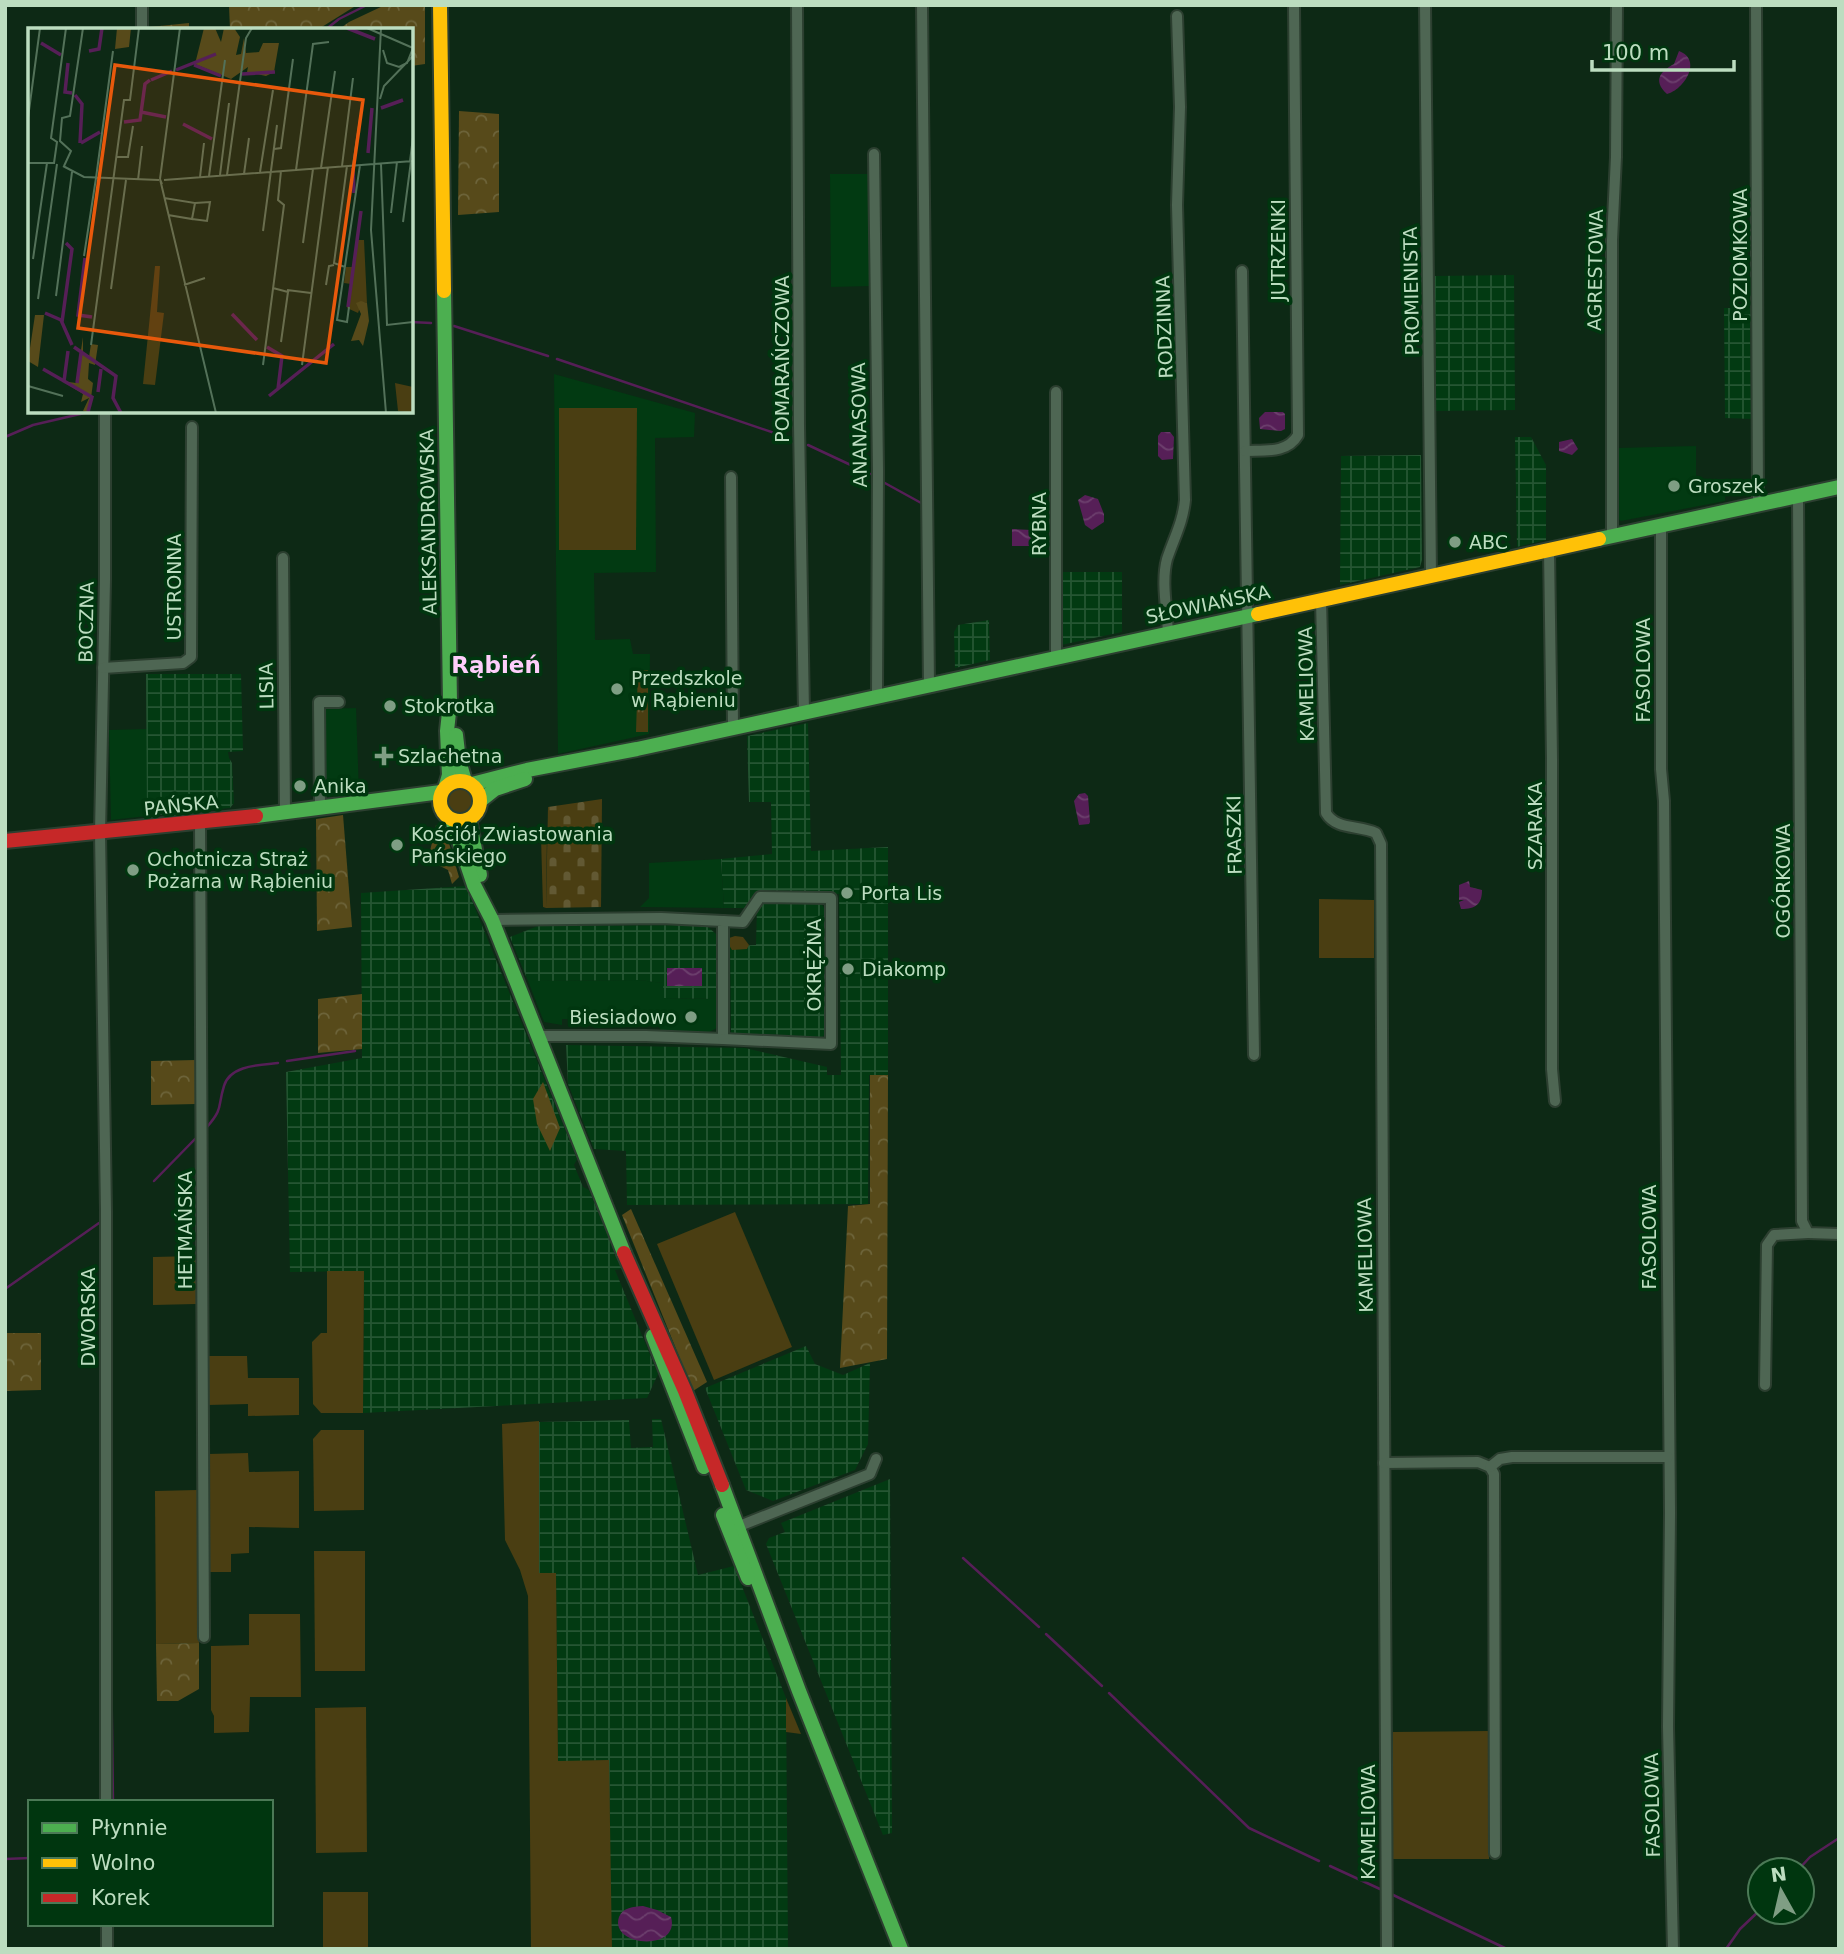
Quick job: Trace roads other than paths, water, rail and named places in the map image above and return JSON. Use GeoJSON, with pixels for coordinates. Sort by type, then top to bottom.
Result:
{"type":"FeatureCollection","features":[{"type":"Feature","properties":{"kind":"main road","name":"ALEKSANDROWSKA"},"geometry":{"type":"LineString","coordinates":[[440,5],[450,703],[447,731],[449,775],[444,788]]}},
{"type":"Feature","properties":{"kind":"main road","name":"SŁOWIAŃSKA"},"geometry":{"type":"LineString","coordinates":[[469,783],[540,767],[587,760],[1839,488]]}},
{"type":"Feature","properties":{"kind":"main road","name":"ALEKSANDROWSKA"},"geometry":{"type":"LineString","coordinates":[[450,703],[459,761],[469,783]]}},
{"type":"Feature","properties":{"kind":"main road","name":"SŁOWIAŃSKA"},"geometry":{"type":"LineString","coordinates":[[480,801],[495,789],[587,760]]}},
{"type":"Feature","properties":{"kind":"main road"},"geometry":{"type":"LineString","coordinates":[[452,820],[469,819],[478,810],[480,801],[477,790],[469,783],[457,780],[444,788],[440,808],[452,820],[474,885],[492,920],[901,1949]]}},
{"type":"Feature","properties":{"kind":"main road","name":"PAŃSKA"},"geometry":{"type":"LineString","coordinates":[[5,841],[200,823],[361,804],[444,788]]}},
{"type":"Feature","properties":{"kind":"main road","name":"PAŃSKA"},"geometry":{"type":"LineString","coordinates":[[361,804],[440,808]]}},
{"type":"Feature","properties":{"kind":"main road"},"geometry":{"type":"LineString","coordinates":[[469,819],[473,847],[492,920]]}},
{"type":"Feature","properties":{"kind":"street"},"geometry":{"type":"LineString","coordinates":[[142,5],[142,28]]}},
{"type":"Feature","properties":{"kind":"street","name":"POMARAŃCZOWA"},"geometry":{"type":"LineString","coordinates":[[797,5],[799,425],[804,712]]}},
{"type":"Feature","properties":{"kind":"street"},"geometry":{"type":"LineString","coordinates":[[922,5],[929,685]]}},
{"type":"Feature","properties":{"kind":"street","name":"JUTRZENKI"},"geometry":{"type":"LineString","coordinates":[[1245,451],[1284,448],[1298,435],[1294,5]]}},
{"type":"Feature","properties":{"kind":"street","name":"PROMIENISTA"},"geometry":{"type":"LineString","coordinates":[[1425,5],[1431,576]]}},
{"type":"Feature","properties":{"kind":"street","name":"AGRESTOWA"},"geometry":{"type":"LineString","coordinates":[[1612,536],[1612,254],[1617,5]]}},
{"type":"Feature","properties":{"kind":"street","name":"POZIOMKOWA"},"geometry":{"type":"LineString","coordinates":[[1756,5],[1758,505]]}},
{"type":"Feature","properties":{"kind":"street","name":"RODZINNA"},"geometry":{"type":"LineString","coordinates":[[1168,633],[1165,572],[1182,521],[1185,500],[1177,205],[1180,107],[1177,16]]}},
{"type":"Feature","properties":{"kind":"street","name":"ANANASOWA"},"geometry":{"type":"LineString","coordinates":[[874,154],[878,471],[877,696]]}},
{"type":"Feature","properties":{"kind":"street","name":"JUTRZENKI"},"geometry":{"type":"LineString","coordinates":[[1242,271],[1247,615]]}},
{"type":"Feature","properties":{"kind":"street","name":"RYBNA"},"geometry":{"type":"LineString","coordinates":[[1056,392],[1056,657]]}},
{"type":"Feature","properties":{"kind":"street","name":"BOCZNA"},"geometry":{"type":"LineString","coordinates":[[100,832],[104,413]]}},
{"type":"Feature","properties":{"kind":"street","name":"USTRONNA"},"geometry":{"type":"LineString","coordinates":[[103,668],[183,663],[191,657],[192,427]]}},
{"type":"Feature","properties":{"kind":"street"},"geometry":{"type":"LineString","coordinates":[[731,477],[733,728]]}},
{"type":"Feature","properties":{"kind":"street","name":"OGÓRKOWA"},"geometry":{"type":"LineString","coordinates":[[1798,496],[1802,1221],[1808,1233]]}},
{"type":"Feature","properties":{"kind":"street","name":"FASOLOWA"},"geometry":{"type":"LineString","coordinates":[[1661,526],[1668,1727],[1673,1949]]}},
{"type":"Feature","properties":{"kind":"street","name":"SZARAKA"},"geometry":{"type":"LineString","coordinates":[[1549,550],[1552,1069],[1555,1101]]}},
{"type":"Feature","properties":{"kind":"street","name":"LISIA"},"geometry":{"type":"LineString","coordinates":[[283,558],[285,813]]}},
{"type":"Feature","properties":{"kind":"street","name":"KAMELIOWA"},"geometry":{"type":"LineString","coordinates":[[1321,599],[1326,813],[1336,824],[1365,828],[1376,833],[1381,844],[1387,1949]]}},
{"type":"Feature","properties":{"kind":"street","name":"FRASZKI"},"geometry":{"type":"LineString","coordinates":[[1247,615],[1254,1055]]}},
{"type":"Feature","properties":{"kind":"street"},"geometry":{"type":"LineString","coordinates":[[320,808],[319,702],[339,702]]}},
{"type":"Feature","properties":{"kind":"street","name":"HETMAŃSKA"},"geometry":{"type":"LineString","coordinates":[[200,823],[204,1637]]}},
{"type":"Feature","properties":{"kind":"street","name":"DWORSKA"},"geometry":{"type":"LineString","coordinates":[[100,832],[106,1212],[106,1800]]}},
{"type":"Feature","properties":{"kind":"street","name":"OKRĘŻNA"},"geometry":{"type":"LineString","coordinates":[[492,920],[661,918],[743,922],[760,897],[831,898],[831,1044],[646,1036],[538,1036]]}},
{"type":"Feature","properties":{"kind":"street"},"geometry":{"type":"LineString","coordinates":[[723,921],[723,1039]]}},
{"type":"Feature","properties":{"kind":"street"},"geometry":{"type":"LineString","coordinates":[[1765,1385],[1767,1245],[1774,1234],[1839,1234]]}},
{"type":"Feature","properties":{"kind":"street"},"geometry":{"type":"LineString","coordinates":[[1490,1467],[1500,1459],[1512,1457],[1668,1457]]}},
{"type":"Feature","properties":{"kind":"street"},"geometry":{"type":"LineString","coordinates":[[734,1529],[870,1474],[876,1459]]}},
{"type":"Feature","properties":{"kind":"street"},"geometry":{"type":"LineString","coordinates":[[1384,1463],[1478,1462],[1490,1467],[1494,1474],[1495,1853]]}},
{"type":"Feature","properties":{"kind":"street"},"geometry":{"type":"LineString","coordinates":[[107,1926],[107,1949]]}},
{"type":"Feature","properties":{"kind":"water"},"geometry":{"type":"Polygon","coordinates":[[[1679,51],[1690,61],[1690,68],[1685,81],[1667,94],[1660,84],[1660,76],[1674,64],[1679,51]]]}},
{"type":"Feature","properties":{"kind":"water"},"geometry":{"type":"Polygon","coordinates":[[[1265,412],[1283,412],[1285,429],[1260,429],[1259,418],[1265,412]]]}},
{"type":"Feature","properties":{"kind":"water"},"geometry":{"type":"Polygon","coordinates":[[[1161,432],[1170,432],[1174,437],[1173,459],[1162,460],[1158,456],[1158,436],[1161,432]]]}},
{"type":"Feature","properties":{"kind":"water"},"geometry":{"type":"Polygon","coordinates":[[[1572,439],[1578,449],[1572,455],[1559,451],[1559,442],[1572,439]]]}},
{"type":"Feature","properties":{"kind":"water"},"geometry":{"type":"Polygon","coordinates":[[[1085,495],[1098,499],[1104,514],[1104,522],[1092,530],[1085,525],[1078,500],[1085,495]]]}},
{"type":"Feature","properties":{"kind":"water"},"geometry":{"type":"Polygon","coordinates":[[[1012,529],[1032,530],[1032,546],[1012,546],[1012,529]]]}},
{"type":"Feature","properties":{"kind":"water"},"geometry":{"type":"Polygon","coordinates":[[[1085,793],[1088,796],[1090,822],[1079,825],[1074,801],[1079,794],[1085,793]]]}},
{"type":"Feature","properties":{"kind":"water"},"geometry":{"type":"Polygon","coordinates":[[[1469,881],[1470,887],[1482,890],[1481,899],[1474,907],[1461,909],[1459,902],[1464,900],[1459,900],[1459,885],[1469,881]]]}},
{"type":"Feature","properties":{"kind":"water"},"geometry":{"type":"Polygon","coordinates":[[[667,968],[702,968],[702,986],[667,986],[667,968]]]}},
{"type":"Feature","properties":{"kind":"water"},"geometry":{"type":"Polygon","coordinates":[[[643,1906],[671,1917],[671,1928],[666,1936],[645,1941],[624,1935],[619,1927],[619,1917],[629,1908],[643,1906]]]}},
{"type":"Feature","properties":{"kind":"waterway"},"geometry":{"type":"LineString","coordinates":[[328,28],[367,5]]}},
{"type":"Feature","properties":{"kind":"waterway"},"geometry":{"type":"LineString","coordinates":[[413,322],[431,323]]}},
{"type":"Feature","properties":{"kind":"waterway"},"geometry":{"type":"LineString","coordinates":[[454,326],[548,356]]}},
{"type":"Feature","properties":{"kind":"waterway"},"geometry":{"type":"LineString","coordinates":[[557,359],[795,440]]}},
{"type":"Feature","properties":{"kind":"waterway"},"geometry":{"type":"LineString","coordinates":[[5,437],[33,425],[84,413]]}},
{"type":"Feature","properties":{"kind":"waterway"},"geometry":{"type":"LineString","coordinates":[[808,445],[870,474]]}},
{"type":"Feature","properties":{"kind":"waterway"},"geometry":{"type":"LineString","coordinates":[[883,482],[923,504]]}},
{"type":"Feature","properties":{"kind":"waterway"},"geometry":{"type":"LineString","coordinates":[[287,1061],[355,1051]]}},
{"type":"Feature","properties":{"kind":"waterway"},"geometry":{"type":"LineString","coordinates":[[207,1127],[218,1111],[224,1086],[232,1074],[246,1067],[278,1063]]}},
{"type":"Feature","properties":{"kind":"waterway"},"geometry":{"type":"LineString","coordinates":[[154,1181],[195,1139]]}},
{"type":"Feature","properties":{"kind":"waterway"},"geometry":{"type":"LineString","coordinates":[[5,1289],[99,1223]]}},
{"type":"Feature","properties":{"kind":"waterway"},"geometry":{"type":"LineString","coordinates":[[963,1558],[1039,1627]]}},
{"type":"Feature","properties":{"kind":"waterway"},"geometry":{"type":"LineString","coordinates":[[1046,1634],[1102,1686]]}},
{"type":"Feature","properties":{"kind":"waterway"},"geometry":{"type":"LineString","coordinates":[[111,1654],[113,1800]]}},
{"type":"Feature","properties":{"kind":"waterway"},"geometry":{"type":"LineString","coordinates":[[1109,1693],[1249,1828],[1319,1861]]}},
{"type":"Feature","properties":{"kind":"waterway"},"geometry":{"type":"LineString","coordinates":[[1812,1856],[1839,1838]]}},
{"type":"Feature","properties":{"kind":"waterway"},"geometry":{"type":"LineString","coordinates":[[5,1859],[28,1858]]}},
{"type":"Feature","properties":{"kind":"waterway"},"geometry":{"type":"LineString","coordinates":[[1330,1866],[1380,1889]]}},
{"type":"Feature","properties":{"kind":"waterway"},"geometry":{"type":"LineString","coordinates":[[1391,1894],[1507,1949]]}},
{"type":"Feature","properties":{"kind":"waterway"},"geometry":{"type":"LineString","coordinates":[[1726,1949],[1746,1923]]}},
{"type":"Feature","properties":{"kind":"place","name":"Groszek"},"geometry":{"type":"Point","coordinates":[1674,486]}},
{"type":"Feature","properties":{"kind":"place","name":"ABC"},"geometry":{"type":"Point","coordinates":[1455,542]}},
{"type":"Feature","properties":{"kind":"place","name":"Przedszkole w Rąbieniu"},"geometry":{"type":"Point","coordinates":[617,689]}},
{"type":"Feature","properties":{"kind":"place","name":"Stokrotka"},"geometry":{"type":"Point","coordinates":[390,706]}},
{"type":"Feature","properties":{"kind":"place","name":"Szlachetna"},"geometry":{"type":"Point","coordinates":[384,756]}},
{"type":"Feature","properties":{"kind":"place","name":"Anika"},"geometry":{"type":"Point","coordinates":[300,786]}},
{"type":"Feature","properties":{"kind":"place","name":"Kościół Zwiastowania Pańskiego"},"geometry":{"type":"Point","coordinates":[397,845]}},
{"type":"Feature","properties":{"kind":"place","name":"Ochotnicza Straż Pożarna w Rąbieniu"},"geometry":{"type":"Point","coordinates":[133,870]}},
{"type":"Feature","properties":{"kind":"place","name":"Porta Lis"},"geometry":{"type":"Point","coordinates":[847,893]}},
{"type":"Feature","properties":{"kind":"place","name":"Diakomp"},"geometry":{"type":"Point","coordinates":[848,969]}},
{"type":"Feature","properties":{"kind":"place","name":"Biesiadowo"},"geometry":{"type":"Point","coordinates":[691,1017]}},
{"type":"Feature","properties":{"kind":"district","name":"Rąbień"},"geometry":{"type":"Point","coordinates":[496,665]}}]}
